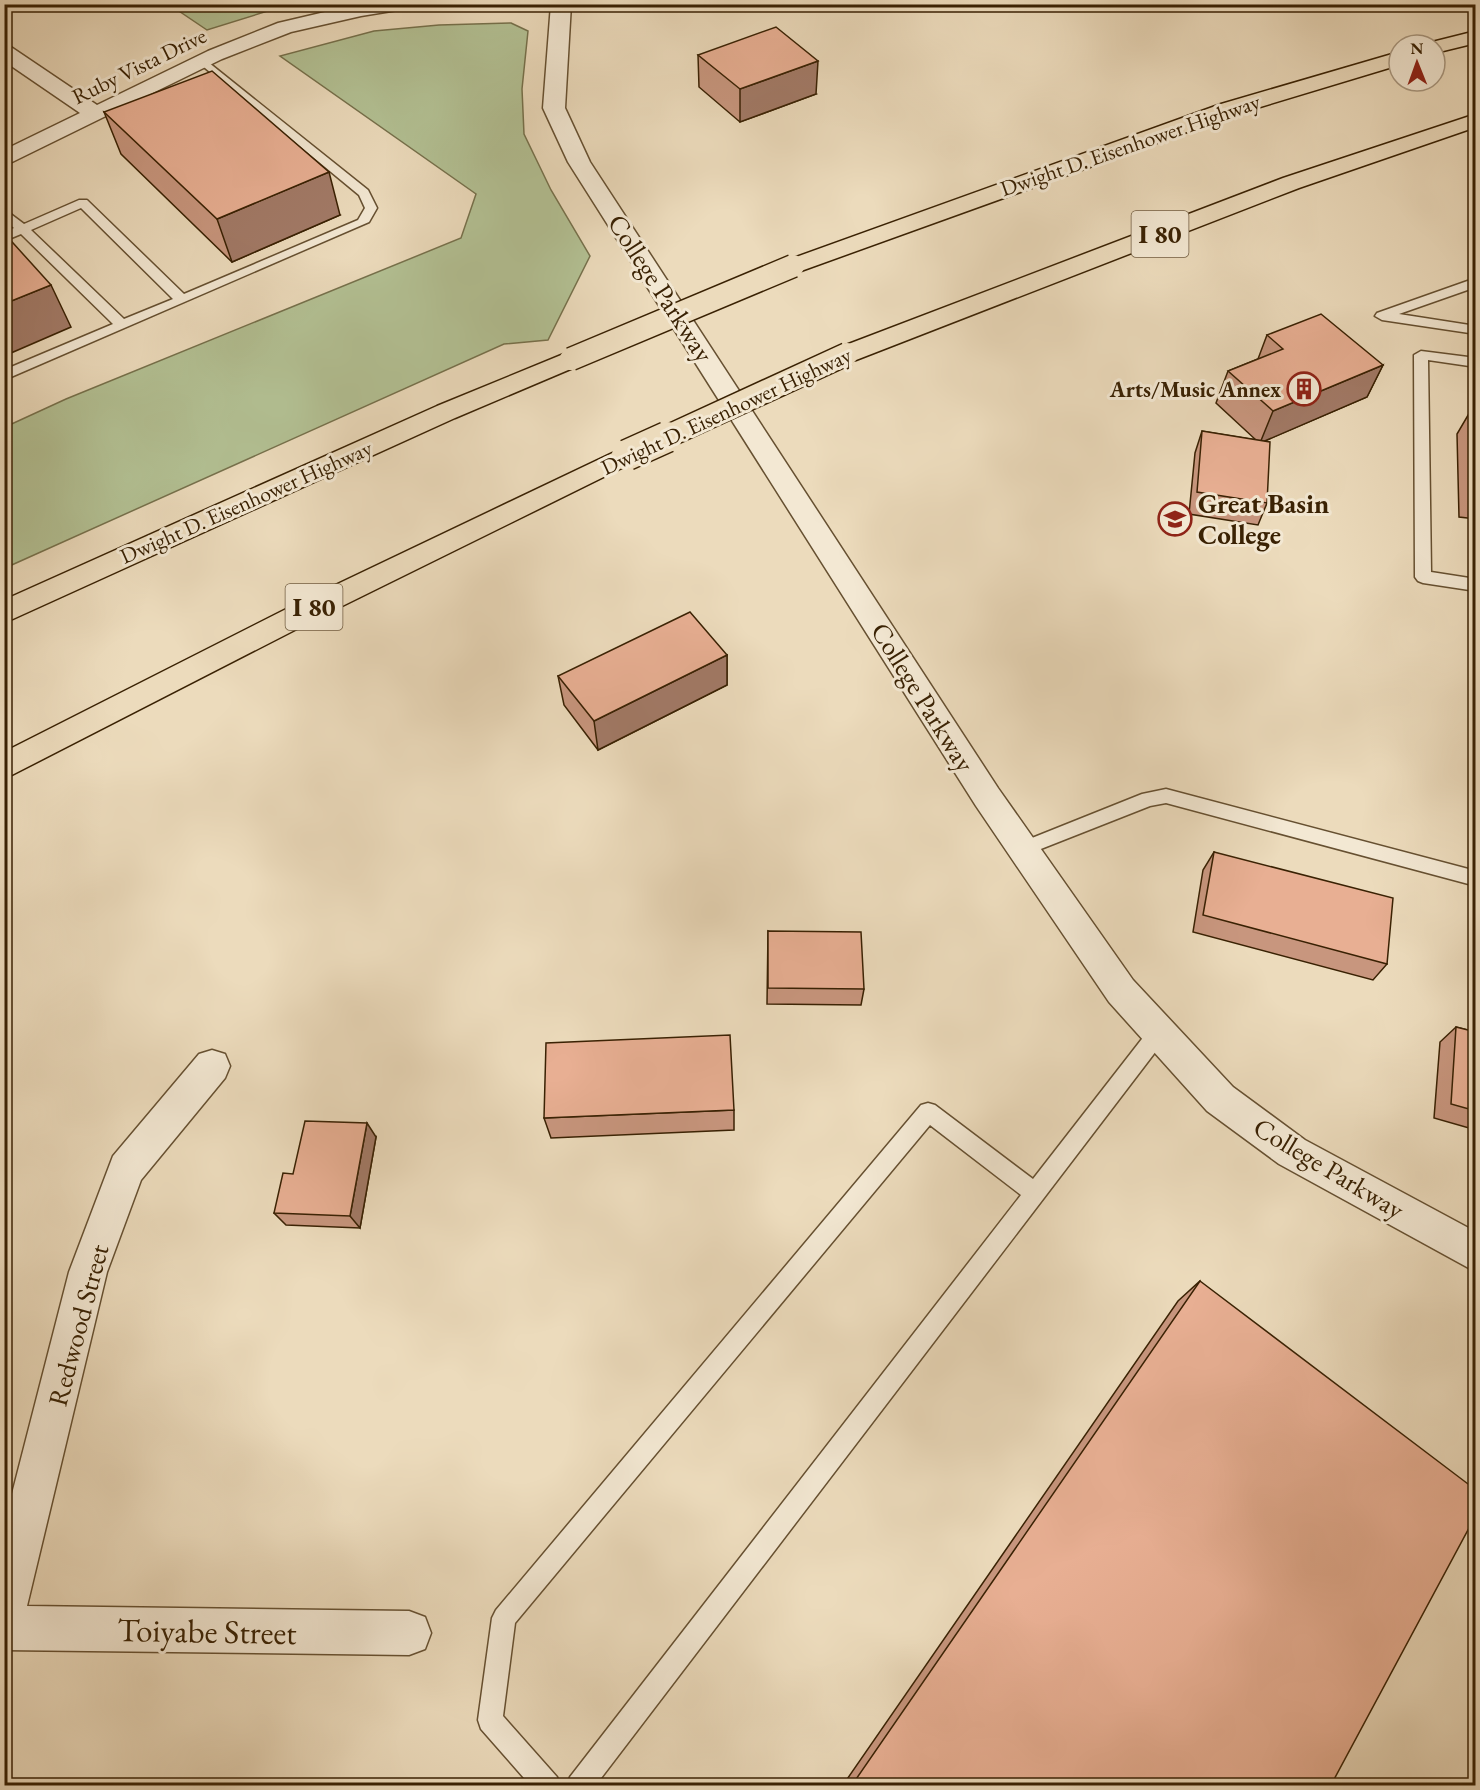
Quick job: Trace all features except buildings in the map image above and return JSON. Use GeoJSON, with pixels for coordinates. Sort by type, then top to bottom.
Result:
{"type":"FeatureCollection","features":[{"type":"Feature","properties":{"kind":"highway"},"geometry":{"type":"LineString","coordinates":[[1447,44],[1476,37]]}},
{"type":"Feature","properties":{"kind":"highway","name":"Dwight D. Eisenhower Highway"},"geometry":{"type":"LineString","coordinates":[[4,612],[435,417],[793,266],[1229,109],[1387,62]]}},
{"type":"Feature","properties":{"kind":"highway","name":"Dwight D. Eisenhower Highway"},"geometry":{"type":"LineString","coordinates":[[4,767],[132,699],[388,570],[627,455],[847,354],[1291,183],[1476,120]]}},
{"type":"Feature","properties":{"kind":"street","name":"College Parkway"},"geometry":{"type":"LineString","coordinates":[[561,4],[554,108],[579,162],[987,797],[1121,992],[1220,1099],[1292,1152],[1476,1252]]}},
{"type":"Feature","properties":{"kind":"street","name":"Ruby Vista Drive"},"geometry":{"type":"LineString","coordinates":[[4,159],[203,61],[285,27],[391,5]]}},
{"type":"Feature","properties":{"kind":"street"},"geometry":{"type":"LineString","coordinates":[[4,51],[96,114]]}},
{"type":"Feature","properties":{"kind":"street","name":"Redwood Street"},"geometry":{"type":"LineString","coordinates":[[4,1614],[88,1272],[126,1169],[212,1066]]}},
{"type":"Feature","properties":{"kind":"street","name":"Toiyabe Street"},"geometry":{"type":"LineString","coordinates":[[4,1628],[409,1633]]}},
{"type":"Feature","properties":{"kind":"lane"},"geometry":{"type":"LineString","coordinates":[[4,376],[363,222],[371,208],[364,193],[203,61]]}},
{"type":"Feature","properties":{"kind":"lane"},"geometry":{"type":"LineString","coordinates":[[4,237],[83,203],[182,300]]}},
{"type":"Feature","properties":{"kind":"lane"},"geometry":{"type":"LineString","coordinates":[[4,213],[122,326]]}},
{"type":"Feature","properties":{"kind":"lane"},"geometry":{"type":"LineString","coordinates":[[1476,282],[1382,316],[1476,330]]}},
{"type":"Feature","properties":{"kind":"lane"},"geometry":{"type":"LineString","coordinates":[[1476,363],[1421,355],[1423,577],[1476,585]]}},
{"type":"Feature","properties":{"kind":"lane"},"geometry":{"type":"LineString","coordinates":[[1023,849],[1148,799],[1166,796],[1476,879]]}},
{"type":"Feature","properties":{"kind":"lane"},"geometry":{"type":"LineString","coordinates":[[579,1785],[1159,1032]]}},
{"type":"Feature","properties":{"kind":"lane"},"geometry":{"type":"LineString","coordinates":[[548,1785],[490,1720],[504,1618],[928,1112],[1035,1193]]}},
{"type":"Feature","properties":{"kind":"green space"},"geometry":{"type":"Polygon","coordinates":[[[170,5],[287,5],[207,30],[170,5]]]}},
{"type":"Feature","properties":{"kind":"green space"},"geometry":{"type":"Polygon","coordinates":[[[511,23],[528,31],[522,89],[524,134],[551,190],[590,256],[548,340],[504,344],[5,568],[5,427],[66,399],[461,238],[476,194],[280,56],[374,31],[439,25],[511,23]]]}},
{"type":"Feature","properties":{"kind":"place","name":"Arts/Music Annex"},"geometry":{"type":"Point","coordinates":[1304,389]}},
{"type":"Feature","properties":{"kind":"place","name":"Great Basin College"},"geometry":{"type":"Point","coordinates":[1175,519]}}]}
